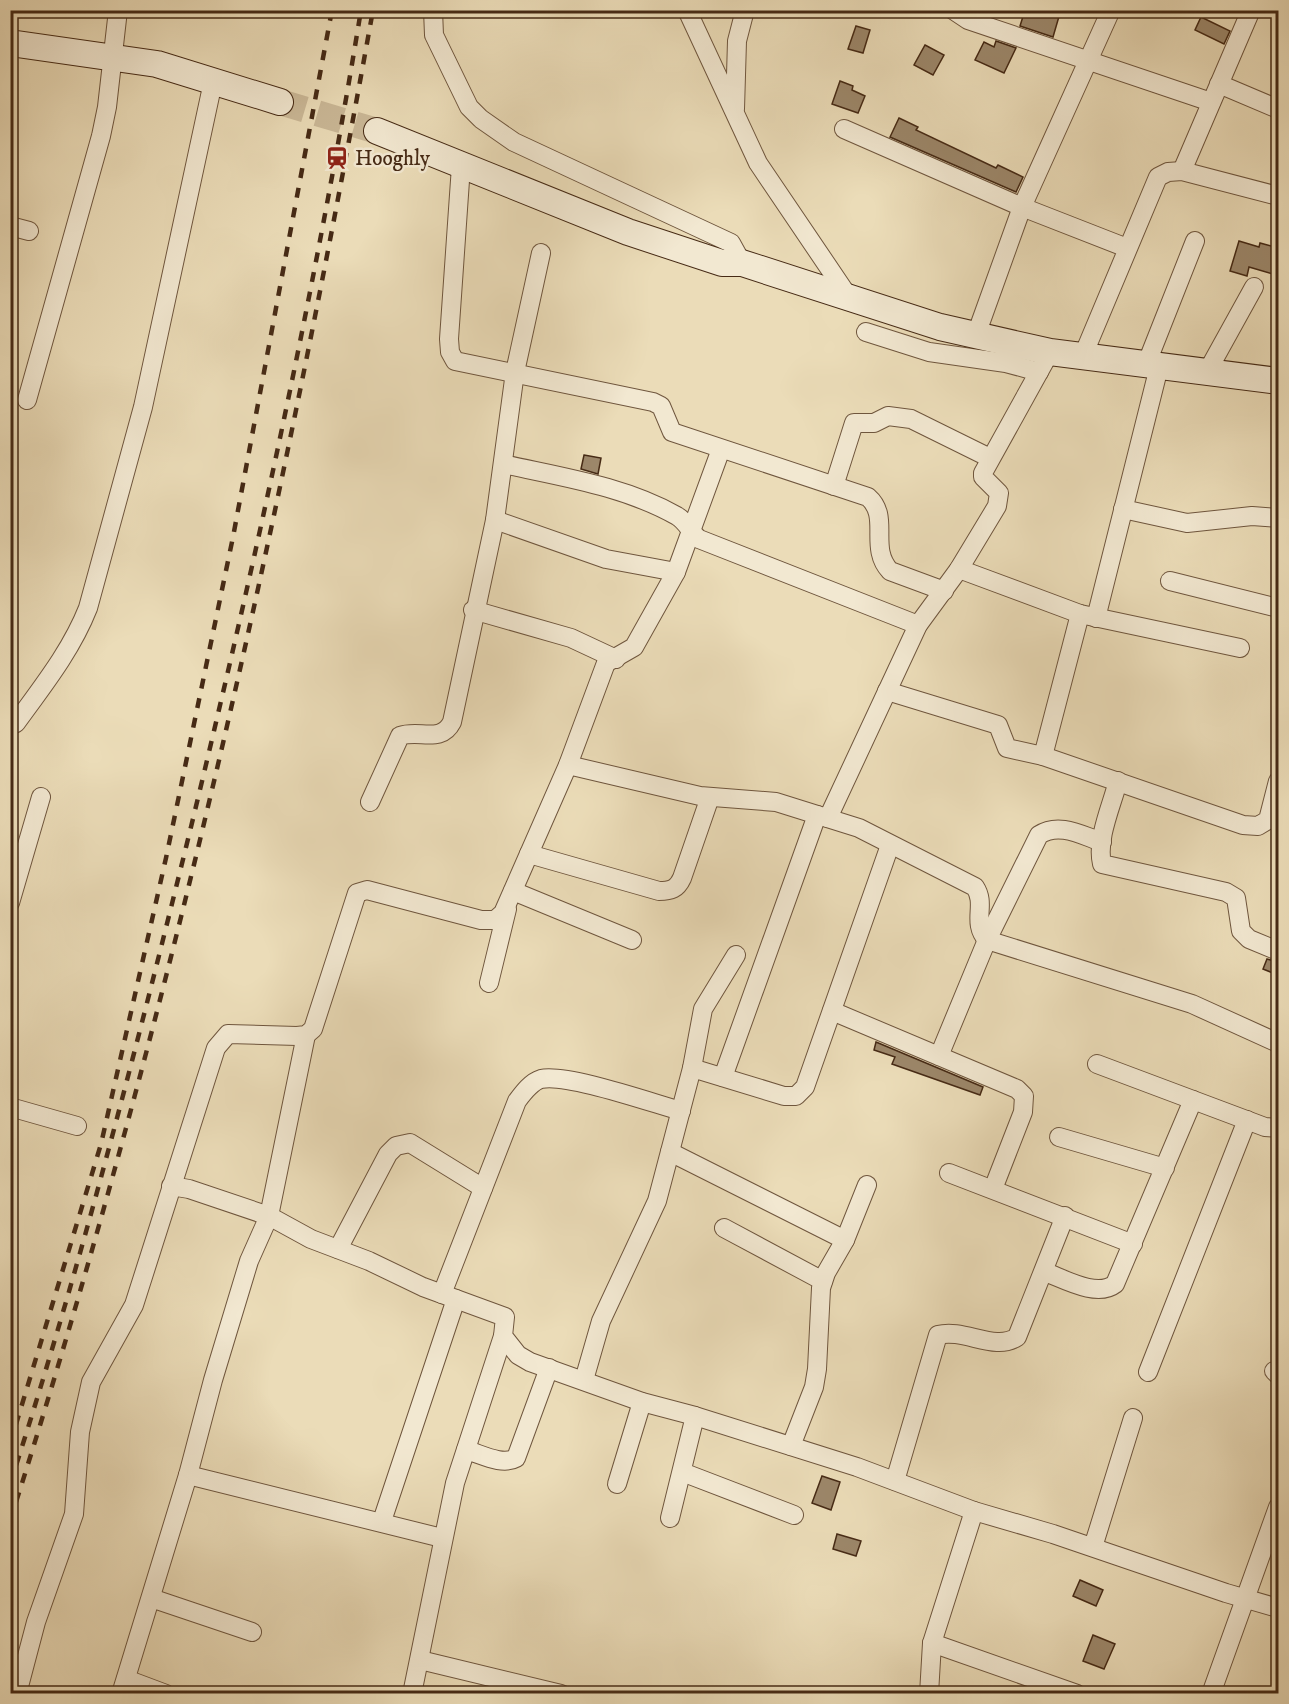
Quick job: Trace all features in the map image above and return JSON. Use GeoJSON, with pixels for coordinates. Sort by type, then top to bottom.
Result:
{"type":"FeatureCollection","features":[{"type":"Feature","properties":{"kind":"street"},"geometry":{"type":"LineString","coordinates":[[27,400],[107,107],[117,10]]}},
{"type":"Feature","properties":{"kind":"street"},"geometry":{"type":"LineString","coordinates":[[433,10],[434,35],[469,107],[481,119],[524,147],[731,243],[742,263]]}},
{"type":"Feature","properties":{"kind":"street"},"geometry":{"type":"LineString","coordinates":[[687,10],[758,163],[850,299]]}},
{"type":"Feature","properties":{"kind":"street"},"geometry":{"type":"LineString","coordinates":[[735,114],[737,41],[745,10]]}},
{"type":"Feature","properties":{"kind":"street"},"geometry":{"type":"LineString","coordinates":[[976,335],[1022,207],[1112,10]]}},
{"type":"Feature","properties":{"kind":"street"},"geometry":{"type":"LineString","coordinates":[[1182,171],[1251,10]]}},
{"type":"Feature","properties":{"kind":"street"},"geometry":{"type":"LineString","coordinates":[[964,14],[1211,102]]}},
{"type":"Feature","properties":{"kind":"street"},"geometry":{"type":"LineString","coordinates":[[10,43],[157,64],[280,102]]}},
{"type":"Feature","properties":{"kind":"street"},"geometry":{"type":"LineString","coordinates":[[10,726],[16,723],[67,651],[88,608],[143,407],[213,82]]}},
{"type":"Feature","properties":{"kind":"street"},"geometry":{"type":"LineString","coordinates":[[1219,84],[1278,109]]}},
{"type":"Feature","properties":{"kind":"street"},"geometry":{"type":"LineString","coordinates":[[844,129],[1022,207],[1127,248]]}},
{"type":"Feature","properties":{"kind":"street"},"geometry":{"type":"LineString","coordinates":[[377,131],[628,232],[722,263],[742,263],[850,299],[976,335],[1044,362]]}},
{"type":"Feature","properties":{"kind":"street"},"geometry":{"type":"LineString","coordinates":[[461,166],[450,352],[455,361],[653,402],[661,406],[672,432],[868,497],[876,504],[879,517],[880,557],[890,571],[944,591]]}},
{"type":"Feature","properties":{"kind":"street"},"geometry":{"type":"LineString","coordinates":[[1082,358],[1158,177],[1168,172],[1182,171],[1278,196]]}},
{"type":"Feature","properties":{"kind":"street"},"geometry":{"type":"LineString","coordinates":[[10,226],[29,231]]}},
{"type":"Feature","properties":{"kind":"street"},"geometry":{"type":"LineString","coordinates":[[1043,756],[1123,509],[1152,366],[1195,241]]}},
{"type":"Feature","properties":{"kind":"street"},"geometry":{"type":"LineString","coordinates":[[370,802],[400,736],[410,732],[440,735],[448,730],[473,610],[495,520],[515,372],[541,253]]}},
{"type":"Feature","properties":{"kind":"street"},"geometry":{"type":"LineString","coordinates":[[1207,372],[1254,287]]}},
{"type":"Feature","properties":{"kind":"street"},"geometry":{"type":"LineString","coordinates":[[866,332],[929,352],[1006,363],[1082,358],[1278,381]]}},
{"type":"Feature","properties":{"kind":"street"},"geometry":{"type":"LineString","coordinates":[[723,1077],[822,817],[888,691],[918,625],[959,569],[1000,498],[999,493],[983,477],[990,458],[1044,362]]}},
{"type":"Feature","properties":{"kind":"street"},"geometry":{"type":"LineString","coordinates":[[834,486],[854,423],[874,423],[888,416],[911,419],[990,458]]}},
{"type":"Feature","properties":{"kind":"street"},"geometry":{"type":"LineString","coordinates":[[166,1694],[124,1686],[188,1475],[213,1380],[249,1261],[269,1216],[306,1035],[318,1018],[351,904],[357,893],[367,890],[481,920],[495,920],[503,913],[568,765],[606,663],[634,647],[676,572],[721,449]]}},
{"type":"Feature","properties":{"kind":"street"},"geometry":{"type":"LineString","coordinates":[[503,464],[632,496],[679,517],[690,532],[699,539],[918,625]]}},
{"type":"Feature","properties":{"kind":"street"},"geometry":{"type":"LineString","coordinates":[[1123,509],[1187,523],[1252,516],[1278,518]]}},
{"type":"Feature","properties":{"kind":"street"},"geometry":{"type":"LineString","coordinates":[[495,520],[606,558],[676,572]]}},
{"type":"Feature","properties":{"kind":"street"},"geometry":{"type":"LineString","coordinates":[[959,569],[1088,616],[1240,648]]}},
{"type":"Feature","properties":{"kind":"street"},"geometry":{"type":"LineString","coordinates":[[1170,581],[1278,608]]}},
{"type":"Feature","properties":{"kind":"street"},"geometry":{"type":"LineString","coordinates":[[473,610],[570,638],[616,659]]}},
{"type":"Feature","properties":{"kind":"street"},"geometry":{"type":"LineString","coordinates":[[888,691],[998,725],[1007,748],[1043,756],[1243,825],[1258,826],[1268,820],[1278,781]]}},
{"type":"Feature","properties":{"kind":"street"},"geometry":{"type":"LineString","coordinates":[[568,765],[710,797],[776,802],[859,828],[975,887],[980,896],[979,928],[987,940],[1192,1004],[1278,1043]]}},
{"type":"Feature","properties":{"kind":"street"},"geometry":{"type":"LineString","coordinates":[[1118,781],[1102,842],[1100,855],[1102,864],[1226,892],[1236,898],[1241,931],[1249,939],[1278,951]]}},
{"type":"Feature","properties":{"kind":"street"},"geometry":{"type":"LineString","coordinates":[[10,903],[41,797]]}},
{"type":"Feature","properties":{"kind":"street"},"geometry":{"type":"LineString","coordinates":[[529,854],[659,891],[669,891],[678,886],[682,878],[710,797]]}},
{"type":"Feature","properties":{"kind":"street"},"geometry":{"type":"LineString","coordinates":[[939,1056],[987,940],[1039,835],[1048,829],[1060,828],[1102,842]]}},
{"type":"Feature","properties":{"kind":"street"},"geometry":{"type":"LineString","coordinates":[[692,1068],[784,1096],[796,1096],[805,1087],[890,845]]}},
{"type":"Feature","properties":{"kind":"street"},"geometry":{"type":"LineString","coordinates":[[511,896],[632,940]]}},
{"type":"Feature","properties":{"kind":"street"},"geometry":{"type":"LineString","coordinates":[[489,983],[511,896]]}},
{"type":"Feature","properties":{"kind":"street"},"geometry":{"type":"LineString","coordinates":[[584,1380],[601,1321],[657,1201],[692,1068],[703,1009],[736,955]]}},
{"type":"Feature","properties":{"kind":"street"},"geometry":{"type":"LineString","coordinates":[[832,1011],[1017,1089],[1024,1096],[1023,1112],[993,1189]]}},
{"type":"Feature","properties":{"kind":"street"},"geometry":{"type":"LineString","coordinates":[[17,1694],[36,1622],[74,1514],[80,1432],[91,1382],[134,1305],[171,1186],[221,1039],[228,1034],[241,1033],[306,1035]]}},
{"type":"Feature","properties":{"kind":"street"},"geometry":{"type":"LineString","coordinates":[[1097,1064],[1265,1127],[1278,1128]]}},
{"type":"Feature","properties":{"kind":"street"},"geometry":{"type":"LineString","coordinates":[[382,1521],[483,1188],[517,1101],[538,1080],[552,1078],[681,1111]]}},
{"type":"Feature","properties":{"kind":"street"},"geometry":{"type":"LineString","coordinates":[[1045,1272],[1096,1289],[1108,1289],[1115,1284],[1193,1100]]}},
{"type":"Feature","properties":{"kind":"street"},"geometry":{"type":"LineString","coordinates":[[10,1107],[77,1126]]}},
{"type":"Feature","properties":{"kind":"street"},"geometry":{"type":"LineString","coordinates":[[1148,1372],[1247,1120]]}},
{"type":"Feature","properties":{"kind":"street"},"geometry":{"type":"LineString","coordinates":[[1059,1137],[1165,1168]]}},
{"type":"Feature","properties":{"kind":"street"},"geometry":{"type":"LineString","coordinates":[[338,1249],[388,1154],[396,1146],[410,1143],[483,1188]]}},
{"type":"Feature","properties":{"kind":"street"},"geometry":{"type":"LineString","coordinates":[[670,1152],[845,1240]]}},
{"type":"Feature","properties":{"kind":"street"},"geometry":{"type":"LineString","coordinates":[[949,1173],[1133,1244]]}},
{"type":"Feature","properties":{"kind":"street"},"geometry":{"type":"LineString","coordinates":[[791,1446],[814,1387],[824,1281],[845,1240],[867,1185]]}},
{"type":"Feature","properties":{"kind":"street"},"geometry":{"type":"LineString","coordinates":[[171,1186],[189,1189],[269,1216],[311,1239],[505,1317],[503,1336],[455,1483],[412,1694]]}},
{"type":"Feature","properties":{"kind":"street"},"geometry":{"type":"LineString","coordinates":[[895,1481],[938,1335],[958,1333],[998,1342],[1011,1342],[1017,1337],[1045,1272],[1065,1216]]}},
{"type":"Feature","properties":{"kind":"street"},"geometry":{"type":"LineString","coordinates":[[724,1228],[824,1281]]}},
{"type":"Feature","properties":{"kind":"street"},"geometry":{"type":"LineString","coordinates":[[503,1336],[518,1355],[642,1402],[791,1446],[895,1481],[974,1511],[1093,1547],[1278,1608]]}},
{"type":"Feature","properties":{"kind":"street"},"geometry":{"type":"LineString","coordinates":[[466,1450],[499,1460],[509,1461],[516,1458],[549,1368]]}},
{"type":"Feature","properties":{"kind":"street"},"geometry":{"type":"LineString","coordinates":[[617,1484],[642,1402]]}},
{"type":"Feature","properties":{"kind":"street"},"geometry":{"type":"LineString","coordinates":[[670,1518],[695,1416]]}},
{"type":"Feature","properties":{"kind":"street"},"geometry":{"type":"LineString","coordinates":[[1093,1547],[1133,1418]]}},
{"type":"Feature","properties":{"kind":"street"},"geometry":{"type":"LineString","coordinates":[[681,1472],[794,1515]]}},
{"type":"Feature","properties":{"kind":"street"},"geometry":{"type":"LineString","coordinates":[[188,1475],[382,1521],[442,1538]]}},
{"type":"Feature","properties":{"kind":"street"},"geometry":{"type":"LineString","coordinates":[[1211,1694],[1278,1507]]}},
{"type":"Feature","properties":{"kind":"street"},"geometry":{"type":"LineString","coordinates":[[929,1694],[932,1643],[974,1511]]}},
{"type":"Feature","properties":{"kind":"street"},"geometry":{"type":"LineString","coordinates":[[151,1598],[252,1632]]}},
{"type":"Feature","properties":{"kind":"street"},"geometry":{"type":"LineString","coordinates":[[932,1643],[1077,1694]]}},
{"type":"Feature","properties":{"kind":"street"},"geometry":{"type":"LineString","coordinates":[[420,1660],[561,1694]]}},
{"type":"Feature","properties":{"kind":"building"},"geometry":{"type":"Polygon","coordinates":[[[1025,10],[1051,10],[1060,13],[1053,37],[1020,26],[1025,10]]]}},
{"type":"Feature","properties":{"kind":"building"},"geometry":{"type":"Polygon","coordinates":[[[1201,17],[1230,31],[1224,44],[1195,30],[1201,17]]]}},
{"type":"Feature","properties":{"kind":"building"},"geometry":{"type":"Polygon","coordinates":[[[856,26],[870,30],[863,53],[848,49],[856,26]]]}},
{"type":"Feature","properties":{"kind":"building"},"geometry":{"type":"Polygon","coordinates":[[[996,41],[1016,48],[1004,73],[975,60],[984,42],[994,47],[996,41]]]}},
{"type":"Feature","properties":{"kind":"building"},"geometry":{"type":"Polygon","coordinates":[[[925,45],[944,55],[933,75],[914,65],[925,45]]]}},
{"type":"Feature","properties":{"kind":"building"},"geometry":{"type":"Polygon","coordinates":[[[840,81],[853,86],[852,90],[865,96],[858,113],[832,104],[840,81]]]}},
{"type":"Feature","properties":{"kind":"building"},"geometry":{"type":"Polygon","coordinates":[[[899,118],[918,127],[916,130],[996,168],[998,165],[1023,177],[1016,192],[890,137],[899,118]]]}},
{"type":"Feature","properties":{"kind":"building"},"geometry":{"type":"Polygon","coordinates":[[[1239,241],[1259,247],[1260,243],[1278,248],[1276,275],[1249,267],[1247,276],[1230,271],[1239,241]]]}},
{"type":"Feature","properties":{"kind":"building"},"geometry":{"type":"Polygon","coordinates":[[[584,455],[601,458],[598,474],[581,469],[584,455]]]}},
{"type":"Feature","properties":{"kind":"building"},"geometry":{"type":"Polygon","coordinates":[[[1267,959],[1278,962],[1278,975],[1263,969],[1267,959]]]}},
{"type":"Feature","properties":{"kind":"building"},"geometry":{"type":"Polygon","coordinates":[[[876,1042],[983,1087],[980,1095],[892,1064],[895,1057],[874,1050],[876,1042]]]}},
{"type":"Feature","properties":{"kind":"building"},"geometry":{"type":"Polygon","coordinates":[[[822,1476],[840,1482],[831,1510],[812,1503],[822,1476]]]}},
{"type":"Feature","properties":{"kind":"building"},"geometry":{"type":"Polygon","coordinates":[[[837,1534],[861,1541],[856,1556],[833,1549],[837,1534]]]}},
{"type":"Feature","properties":{"kind":"building"},"geometry":{"type":"Polygon","coordinates":[[[1080,1580],[1103,1590],[1096,1606],[1073,1596],[1080,1580]]]}},
{"type":"Feature","properties":{"kind":"building"},"geometry":{"type":"Polygon","coordinates":[[[1093,1635],[1115,1644],[1104,1669],[1083,1661],[1093,1635]]]}},
{"type":"Feature","properties":{"kind":"tunnel"},"geometry":{"type":"LineString","coordinates":[[280,102],[377,131]]}},
{"type":"Feature","properties":{"kind":"railway"},"geometry":{"type":"LineString","coordinates":[[10,1444],[101,1144],[166,858],[233,537],[332,10]]}},
{"type":"Feature","properties":{"kind":"railway"},"geometry":{"type":"LineString","coordinates":[[10,1484],[60,1322],[106,1159],[190,831],[261,524],[305,319],[361,10]]}},
{"type":"Feature","properties":{"kind":"railway"},"geometry":{"type":"LineString","coordinates":[[10,1521],[67,1335],[120,1148],[170,961],[216,772],[300,392],[373,10]]}},
{"type":"Feature","properties":{"kind":"place","name":"Hooghly"},"geometry":{"type":"Point","coordinates":[337,158]}}]}
